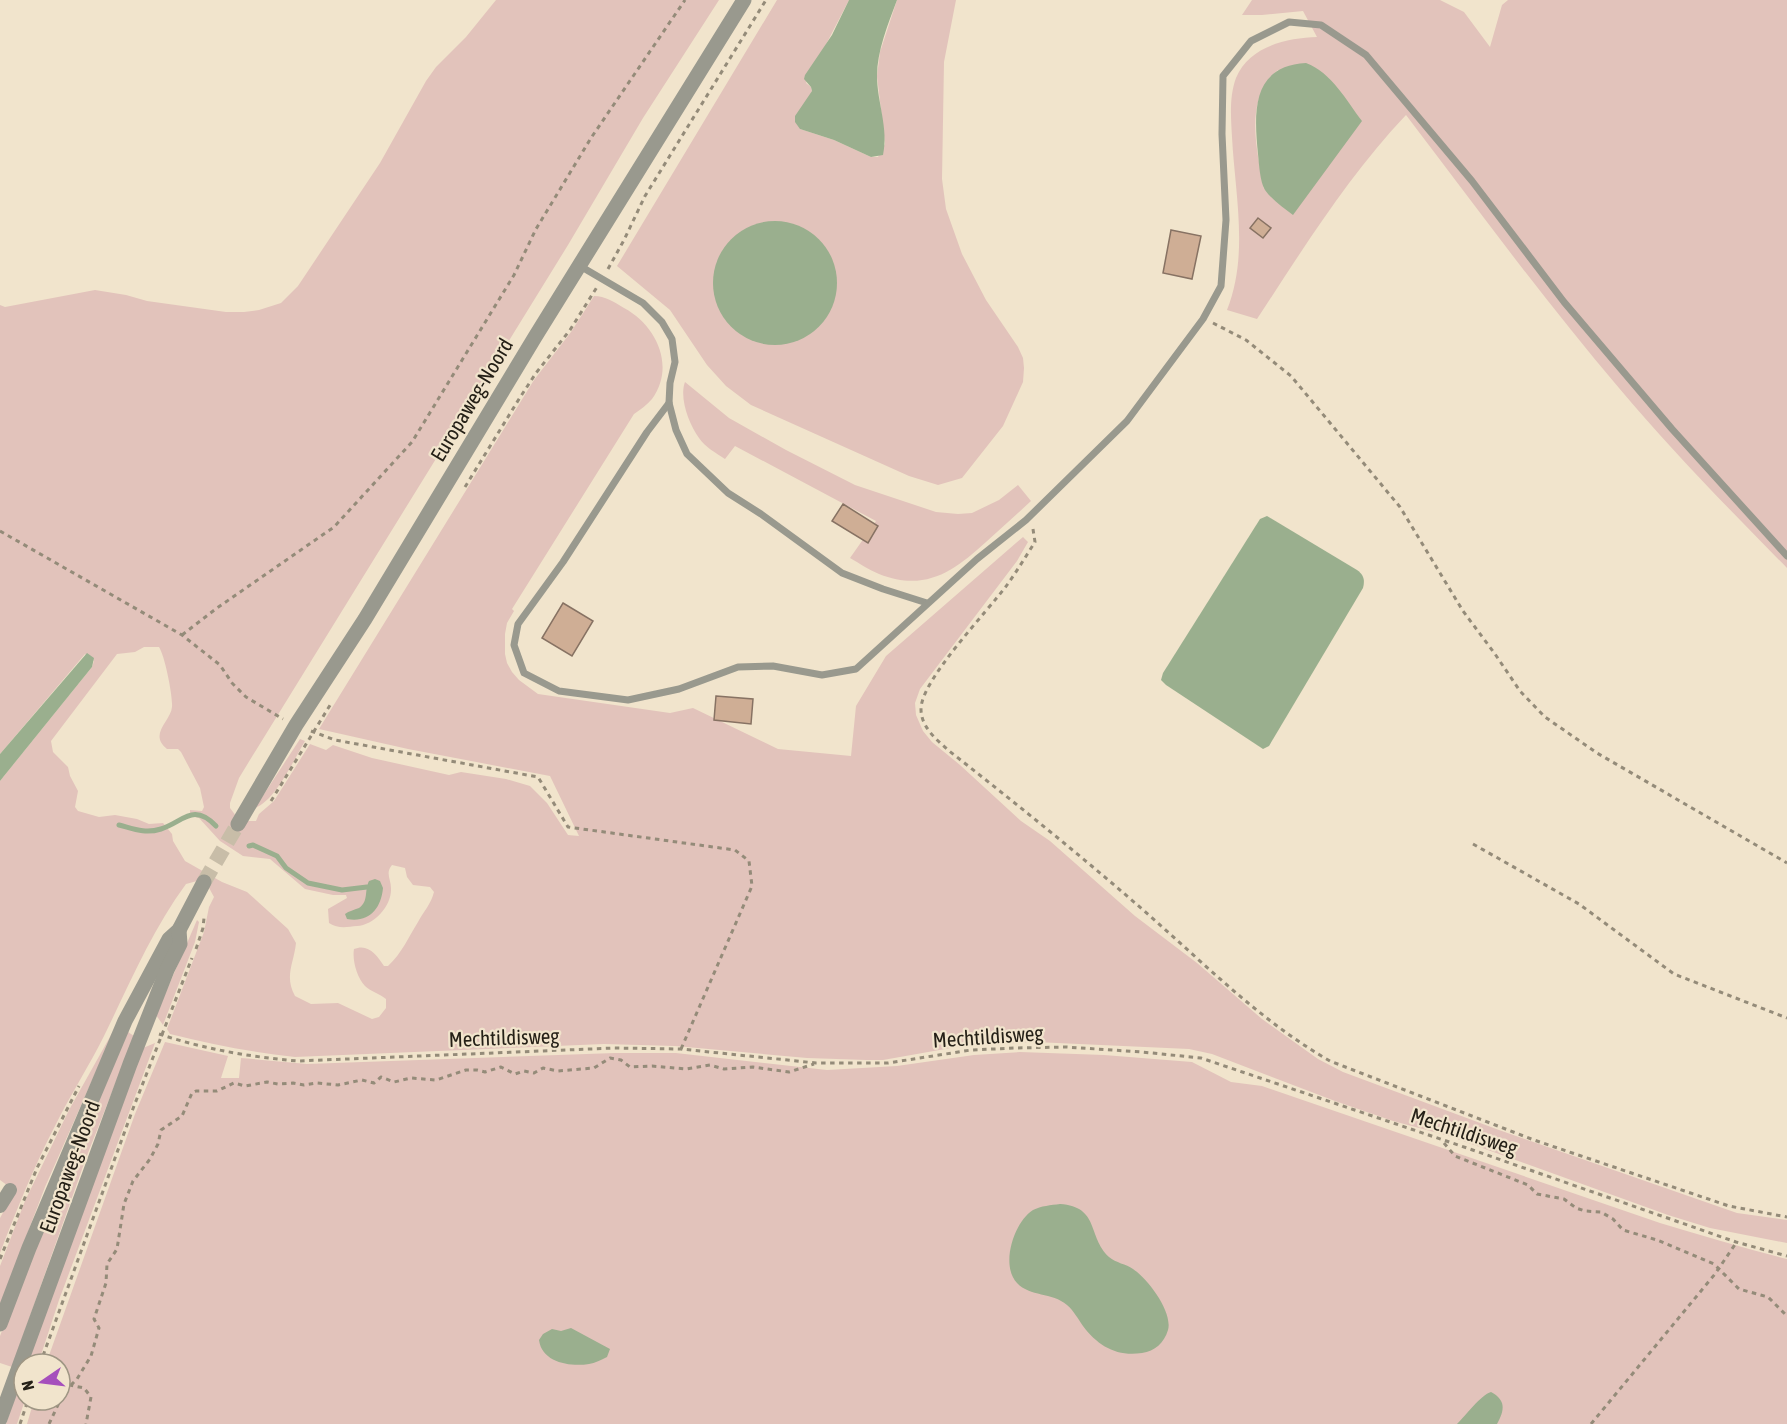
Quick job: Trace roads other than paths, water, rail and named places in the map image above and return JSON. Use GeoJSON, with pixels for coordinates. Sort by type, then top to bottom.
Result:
{"type":"FeatureCollection","features":[{"type":"Feature","properties":{"kind":"street","name":"Europaweg-Noord"},"geometry":{"type":"LineString","coordinates":[[238,824],[296,725],[365,619],[744,0]]}},
{"type":"Feature","properties":{"kind":"street","name":"Europaweg-Noord"},"geometry":{"type":"LineString","coordinates":[[0,1324],[29,1248],[125,1021],[169,939],[179,930],[204,882]]}},
{"type":"Feature","properties":{"kind":"street","name":"Europaweg-Noord"},"geometry":{"type":"LineString","coordinates":[[0,1419],[130,1064],[167,970],[180,944],[179,930]]}},
{"type":"Feature","properties":{"kind":"street"},"geometry":{"type":"LineString","coordinates":[[0,1206],[10,1190]]}},
{"type":"Feature","properties":{"kind":"lane"},"geometry":{"type":"LineString","coordinates":[[669,403],[646,432],[563,562],[518,624],[514,645],[524,673],[559,692],[628,700],[679,689],[738,667],[773,666],[822,675],[856,669],[977,558],[1026,520],[1127,421],[1203,319],[1221,286],[1226,220],[1222,134],[1223,76],[1251,41],[1289,22],[1321,25],[1366,55],[1472,181],[1564,302],[1672,429],[1787,556]]}},
{"type":"Feature","properties":{"kind":"lane"},"geometry":{"type":"LineString","coordinates":[[580,266],[644,303],[662,322],[672,339],[675,362],[670,383],[669,403],[676,430],[687,454],[728,493],[842,573],[927,603]]}},
{"type":"Feature","properties":{"kind":"waterway"},"geometry":{"type":"LineString","coordinates":[[119,825],[150,831],[169,826],[188,816],[201,815],[216,826]]}},
{"type":"Feature","properties":{"kind":"waterway"},"geometry":{"type":"LineString","coordinates":[[249,846],[253,845],[277,856],[286,868],[308,883],[342,890],[367,887]]}},
{"type":"Feature","properties":{"kind":"tunnel"},"geometry":{"type":"LineString","coordinates":[[204,882],[238,824]]}}]}
